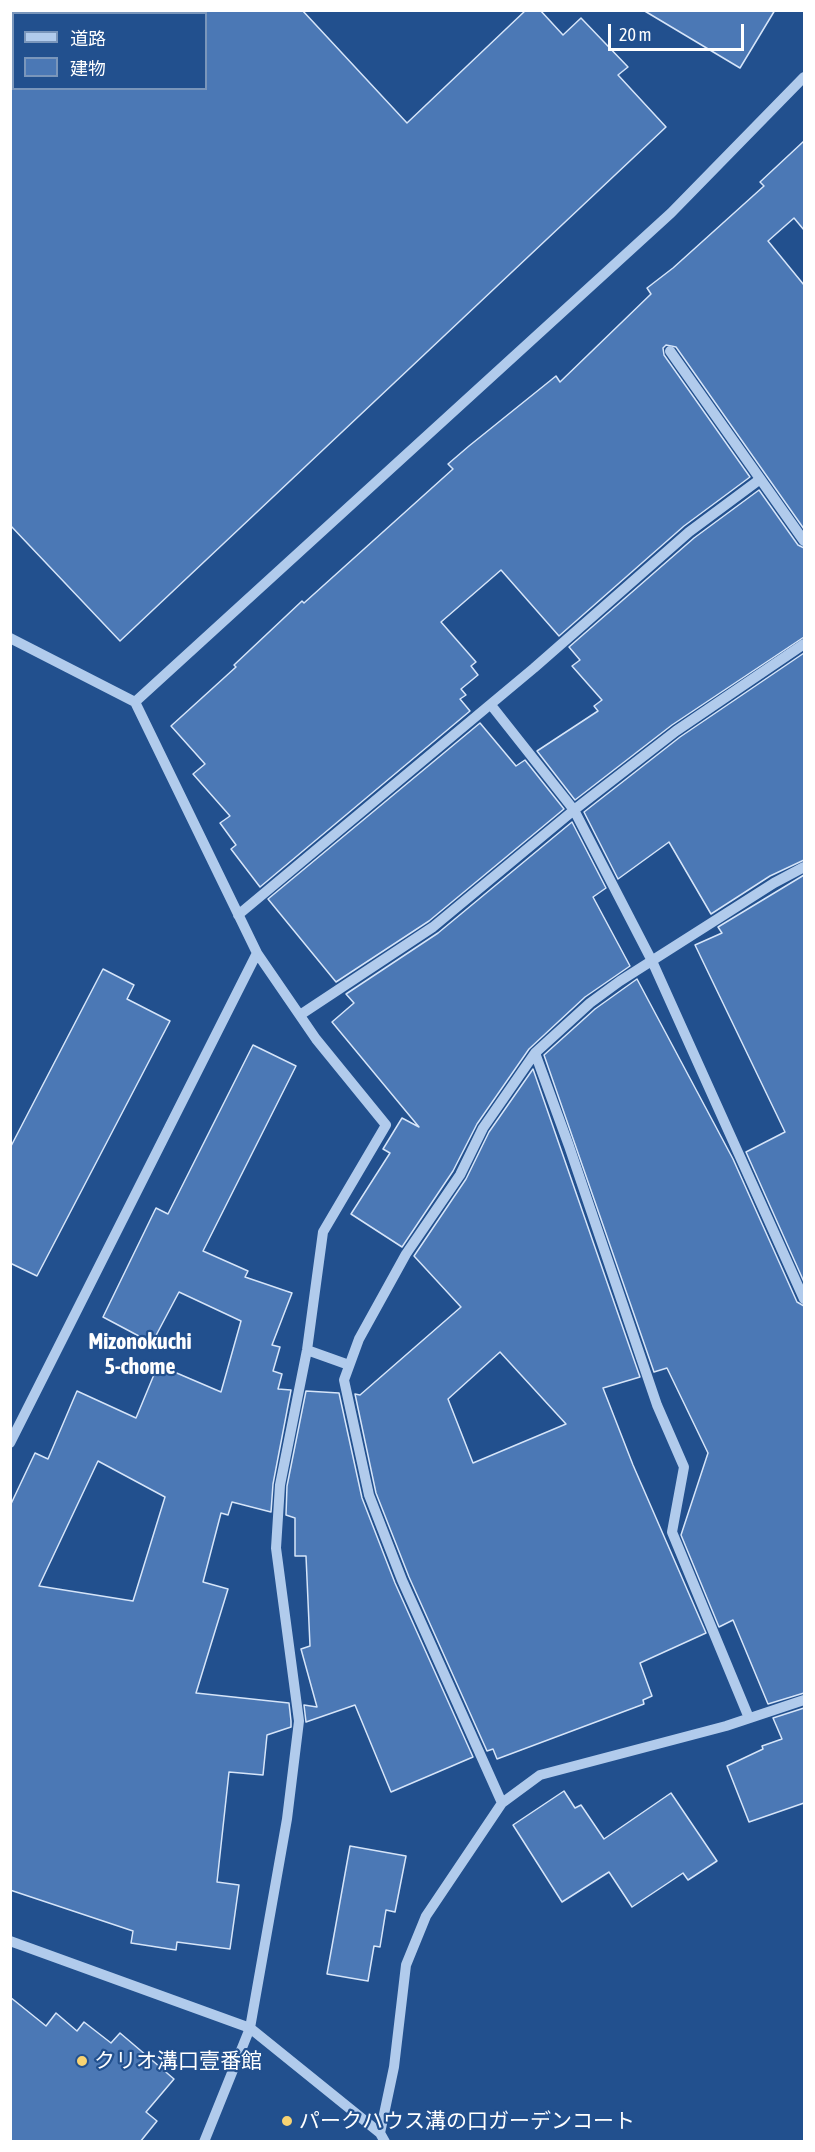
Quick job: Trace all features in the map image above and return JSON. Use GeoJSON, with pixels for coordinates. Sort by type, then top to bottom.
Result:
{"type":"FeatureCollection","features":[{"type":"Feature","properties":{"kind":"street"},"geometry":{"type":"LineString","coordinates":[[135,702],[671,213],[804,77]]}},
{"type":"Feature","properties":{"kind":"street"},"geometry":{"type":"LineString","coordinates":[[670,351],[804,541]]}},
{"type":"Feature","properties":{"kind":"street"},"geometry":{"type":"LineString","coordinates":[[238,915],[491,705],[689,532],[759,480]]}},
{"type":"Feature","properties":{"kind":"street"},"geometry":{"type":"LineString","coordinates":[[10,638],[135,702],[257,953],[300,1015],[386,1125],[323,1232],[307,1350],[280,1485],[276,1548],[299,1721],[287,1819],[250,2028],[204,2142]]}},
{"type":"Feature","properties":{"kind":"street"},"geometry":{"type":"LineString","coordinates":[[300,1015],[433,927],[574,810],[676,731],[804,644]]}},
{"type":"Feature","properties":{"kind":"street"},"geometry":{"type":"LineString","coordinates":[[491,705],[574,810],[652,961],[804,1299]]}},
{"type":"Feature","properties":{"kind":"street"},"geometry":{"type":"LineString","coordinates":[[502,1803],[402,1580],[369,1495],[344,1380],[359,1339],[406,1254],[460,1175],[483,1128],[535,1053],[590,1003],[774,883],[804,867]]}},
{"type":"Feature","properties":{"kind":"street"},"geometry":{"type":"LineString","coordinates":[[10,1443],[257,953]]}},
{"type":"Feature","properties":{"kind":"street"},"geometry":{"type":"LineString","coordinates":[[535,1053],[657,1405],[684,1467],[672,1532],[749,1718]]}},
{"type":"Feature","properties":{"kind":"street"},"geometry":{"type":"LineString","coordinates":[[307,1350],[349,1365]]}},
{"type":"Feature","properties":{"kind":"street"},"geometry":{"type":"LineString","coordinates":[[10,1941],[250,2028],[382,2137],[394,2067],[406,1965],[426,1916],[502,1803],[540,1775],[749,1718],[804,1700]]}},
{"type":"Feature","properties":{"kind":"building"},"geometry":{"type":"Polygon","coordinates":[[[206,10],[302,10],[407,123],[526,10],[540,10],[563,35],[581,18],[628,67],[618,75],[666,127],[120,641],[10,525],[10,88],[12,90],[207,90],[206,10]]]}},
{"type":"Feature","properties":{"kind":"building"},"geometry":{"type":"Polygon","coordinates":[[[643,10],[775,10],[740,68],[643,10]]]}},
{"type":"Feature","properties":{"kind":"building"},"geometry":{"type":"Polygon","coordinates":[[[804,141],[804,230],[794,218],[768,241],[804,285],[804,529],[676,347],[666,345],[663,348],[664,355],[750,477],[684,526],[559,636],[501,570],[441,622],[476,662],[471,666],[478,675],[461,689],[466,695],[460,699],[470,711],[260,887],[231,849],[236,845],[220,823],[230,816],[193,774],[205,764],[171,726],[236,667],[234,665],[302,601],[304,603],[453,469],[448,464],[556,376],[560,382],[651,294],[647,288],[673,268],[764,186],[760,182],[804,141]]]}},
{"type":"Feature","properties":{"kind":"building"},"geometry":{"type":"Polygon","coordinates":[[[759,490],[798,545],[804,548],[804,637],[672,725],[575,800],[537,751],[598,711],[594,706],[602,700],[572,666],[580,660],[569,647],[694,538],[759,490]]]}},
{"type":"Feature","properties":{"kind":"building"},"geometry":{"type":"Polygon","coordinates":[[[804,653],[804,860],[770,876],[711,914],[669,842],[618,879],[584,812],[680,737],[804,653]]]}},
{"type":"Feature","properties":{"kind":"building"},"geometry":{"type":"Polygon","coordinates":[[[480,723],[516,766],[525,760],[564,809],[429,921],[336,982],[268,899],[480,723]]]}},
{"type":"Feature","properties":{"kind":"building"},"geometry":{"type":"Polygon","coordinates":[[[572,822],[606,888],[593,897],[630,966],[585,997],[529,1049],[477,1124],[453,1171],[402,1247],[351,1214],[390,1153],[383,1149],[402,1118],[419,1127],[332,1022],[354,1003],[346,994],[438,933],[572,822]]]}},
{"type":"Feature","properties":{"kind":"building"},"geometry":{"type":"Polygon","coordinates":[[[804,875],[804,1282],[746,1152],[785,1132],[695,945],[722,933],[718,927],[804,875]]]}},
{"type":"Feature","properties":{"kind":"building"},"geometry":{"type":"Polygon","coordinates":[[[103,969],[134,985],[127,999],[170,1021],[37,1276],[10,1263],[10,1148],[103,969]]]}},
{"type":"Feature","properties":{"kind":"building"},"geometry":{"type":"Polygon","coordinates":[[[637,979],[733,1159],[797,1302],[804,1306],[804,1693],[768,1704],[733,1620],[719,1627],[681,1535],[708,1453],[667,1368],[654,1372],[544,1055],[595,1009],[637,979]]]}},
{"type":"Feature","properties":{"kind":"building"},"geometry":{"type":"Polygon","coordinates":[[[253,1045],[296,1066],[203,1251],[248,1271],[245,1277],[292,1293],[272,1345],[280,1347],[273,1371],[282,1374],[278,1389],[291,1390],[273,1484],[271,1512],[232,1502],[228,1515],[221,1513],[203,1582],[228,1589],[196,1693],[289,1703],[291,1721],[291,1727],[267,1735],[263,1775],[229,1772],[217,1882],[239,1885],[230,1949],[177,1942],[176,1950],[131,1943],[133,1931],[10,1890],[10,1506],[35,1453],[48,1459],[77,1391],[136,1418],[158,1365],[221,1392],[241,1321],[179,1292],[152,1343],[103,1317],[156,1208],[168,1214],[253,1045]],[[98,1461],[39,1586],[133,1601],[165,1497],[98,1461]]]}},
{"type":"Feature","properties":{"kind":"building"},"geometry":{"type":"Polygon","coordinates":[[[533,1069],[640,1377],[603,1388],[633,1465],[706,1633],[640,1663],[652,1696],[643,1700],[644,1704],[497,1759],[493,1749],[487,1751],[409,1577],[376,1493],[355,1394],[360,1395],[461,1307],[414,1256],[466,1179],[489,1132],[533,1069]],[[500,1352],[448,1399],[473,1463],[566,1424],[500,1352]]]}},
{"type":"Feature","properties":{"kind":"building"},"geometry":{"type":"Polygon","coordinates":[[[306,1391],[339,1393],[362,1498],[395,1583],[473,1757],[391,1792],[355,1705],[306,1722],[304,1705],[317,1707],[301,1649],[310,1646],[306,1556],[295,1556],[295,1518],[286,1515],[287,1486],[306,1391]]]}},
{"type":"Feature","properties":{"kind":"building"},"geometry":{"type":"Polygon","coordinates":[[[804,1708],[804,1803],[749,1822],[727,1766],[763,1749],[762,1746],[782,1739],[773,1718],[804,1708]]]}},
{"type":"Feature","properties":{"kind":"building"},"geometry":{"type":"Polygon","coordinates":[[[564,1791],[575,1808],[581,1805],[604,1839],[671,1793],[717,1861],[688,1880],[683,1873],[632,1907],[609,1872],[562,1902],[513,1825],[564,1791]]]}},
{"type":"Feature","properties":{"kind":"building"},"geometry":{"type":"Polygon","coordinates":[[[350,1846],[406,1856],[395,1912],[386,1910],[380,1947],[374,1946],[368,1981],[327,1974],[350,1846]]]}},
{"type":"Feature","properties":{"kind":"building","name":"クリオ溝口壹番館"},"geometry":{"type":"Polygon","coordinates":[[[10,1997],[46,2026],[56,2013],[77,2031],[84,2022],[111,2043],[120,2033],[174,2079],[146,2112],[157,2121],[140,2142],[10,2142],[10,1997]]]}},
{"type":"Feature","properties":{"kind":"place","name":"クリオ溝口壹番館"},"geometry":{"type":"Point","coordinates":[82,2061]}},
{"type":"Feature","properties":{"kind":"place","name":"パークハウス溝の口ガーデンコート"},"geometry":{"type":"Point","coordinates":[287,2121]}},
{"type":"Feature","properties":{"kind":"district","name":"Mizonokuchi 5-chome"},"geometry":{"type":"Point","coordinates":[140,1354]}}]}
